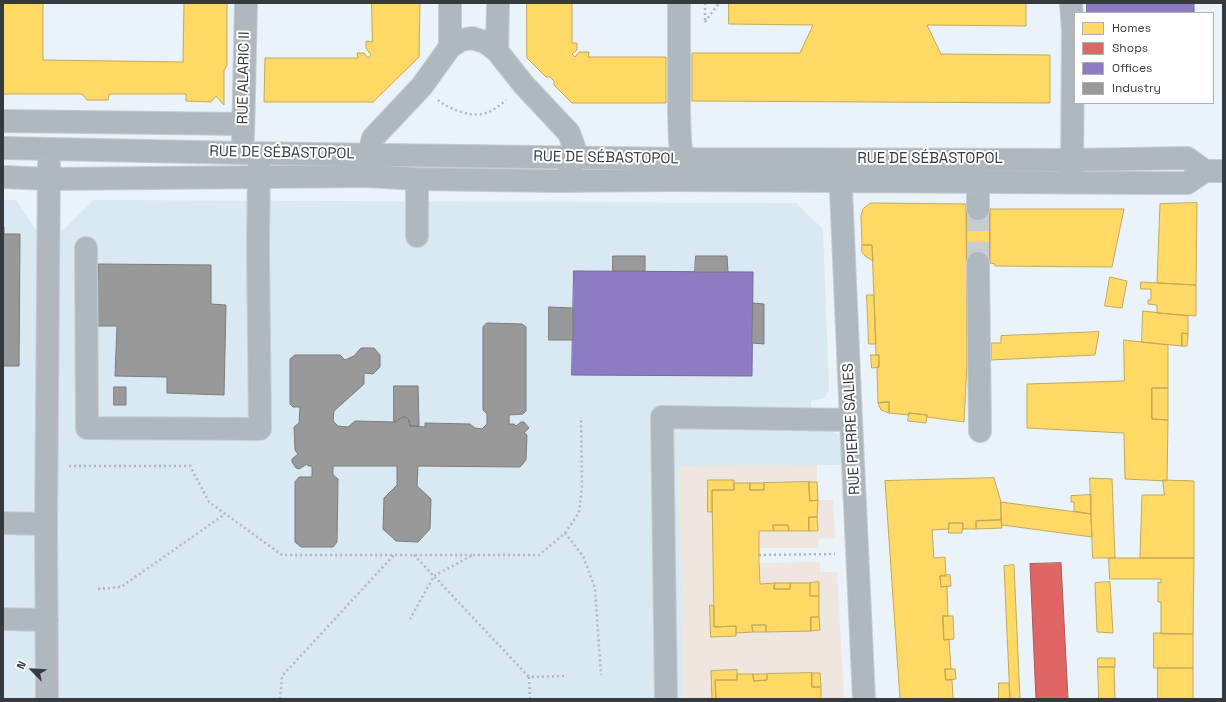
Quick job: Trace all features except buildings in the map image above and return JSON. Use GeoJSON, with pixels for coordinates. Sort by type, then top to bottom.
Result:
{"type":"FeatureCollection","features":[{"type":"Feature","properties":{"kind":"street","name":"RUE ALARIC II"},"geometry":{"type":"LineString","coordinates":[[86,248],[87,428],[260,429],[258,257],[250,177],[250,153],[243,124],[246,3]]}},
{"type":"Feature","properties":{"kind":"street"},"geometry":{"type":"LineString","coordinates":[[450,3],[450,47]]}},
{"type":"Feature","properties":{"kind":"street"},"geometry":{"type":"LineString","coordinates":[[497,51],[498,3]]}},
{"type":"Feature","properties":{"kind":"street"},"geometry":{"type":"LineString","coordinates":[[651,180],[682,159],[679,112],[679,3]]}},
{"type":"Feature","properties":{"kind":"street"},"geometry":{"type":"LineString","coordinates":[[1071,3],[1074,31],[1073,184]]}},
{"type":"Feature","properties":{"kind":"street"},"geometry":{"type":"LineString","coordinates":[[368,176],[369,155],[373,138],[422,86],[450,47],[461,40],[472,38],[485,42],[497,51],[524,85],[569,133],[578,158],[556,181]]}},
{"type":"Feature","properties":{"kind":"street"},"geometry":{"type":"LineString","coordinates":[[3,121],[243,124]]}},
{"type":"Feature","properties":{"kind":"street","name":"RUE DE SÉBASTOPOL"},"geometry":{"type":"LineString","coordinates":[[3,148],[682,159],[1072,160],[1187,158],[1214,171]]}},
{"type":"Feature","properties":{"kind":"street"},"geometry":{"type":"LineString","coordinates":[[47,699],[46,466],[49,148]]}},
{"type":"Feature","properties":{"kind":"street","name":"RUE PIERRE SALIES"},"geometry":{"type":"LineString","coordinates":[[840,159],[864,699]]}},
{"type":"Feature","properties":{"kind":"street","name":"RUE DE SÉBASTOPOL"},"geometry":{"type":"LineString","coordinates":[[3,178],[368,176],[417,179],[556,181],[841,181],[1073,184],[1187,183],[1214,171]]}},
{"type":"Feature","properties":{"kind":"street"},"geometry":{"type":"LineString","coordinates":[[417,179],[417,236]]}},
{"type":"Feature","properties":{"kind":"street"},"geometry":{"type":"LineString","coordinates":[[978,182],[978,209]]}},
{"type":"Feature","properties":{"kind":"street"},"geometry":{"type":"LineString","coordinates":[[978,263],[980,431]]}},
{"type":"Feature","properties":{"kind":"street"},"geometry":{"type":"LineString","coordinates":[[666,699],[662,417],[851,420]]}},
{"type":"Feature","properties":{"kind":"street"},"geometry":{"type":"LineString","coordinates":[[3,523],[46,524]]}},
{"type":"Feature","properties":{"kind":"street"},"geometry":{"type":"LineString","coordinates":[[3,619],[47,620]]}},
{"type":"Feature","properties":{"kind":"path"},"geometry":{"type":"LineString","coordinates":[[704,3],[704,22],[719,3]]}},
{"type":"Feature","properties":{"kind":"path"},"geometry":{"type":"LineString","coordinates":[[422,86],[443,104],[467,113],[481,115],[497,108],[524,85]]}},
{"type":"Feature","properties":{"kind":"path"},"geometry":{"type":"LineString","coordinates":[[46,466],[190,466],[209,502],[282,555],[539,555],[566,533],[579,513],[582,486],[581,416]]}},
{"type":"Feature","properties":{"kind":"path"},"geometry":{"type":"LineString","coordinates":[[98,589],[121,587],[225,514]]}},
{"type":"Feature","properties":{"kind":"path"},"geometry":{"type":"LineString","coordinates":[[566,533],[583,556],[595,588],[601,675]]}},
{"type":"Feature","properties":{"kind":"path"},"geometry":{"type":"LineString","coordinates":[[759,555],[857,553]]}},
{"type":"Feature","properties":{"kind":"path"},"geometry":{"type":"LineString","coordinates":[[280,699],[282,676],[394,555]]}},
{"type":"Feature","properties":{"kind":"path"},"geometry":{"type":"LineString","coordinates":[[414,555],[529,677],[530,699]]}},
{"type":"Feature","properties":{"kind":"path"},"geometry":{"type":"LineString","coordinates":[[410,619],[434,576],[473,555]]}},
{"type":"Feature","properties":{"kind":"path"},"geometry":{"type":"LineString","coordinates":[[529,677],[566,676]]}},
{"type":"Feature","properties":{"kind":"shaded area"},"geometry":{"type":"Polygon","coordinates":[[[3,200],[16,200],[35,229],[63,230],[94,200],[796,203],[823,229],[829,390],[824,398],[811,401],[812,429],[825,428],[841,436],[843,442],[843,465],[679,466],[683,699],[3,699],[3,200]]]}},
{"type":"Feature","properties":{"kind":"shaded area"},"geometry":{"type":"Polygon","coordinates":[[[817,465],[817,482],[734,483],[733,480],[708,480],[708,511],[712,512],[714,606],[710,606],[711,637],[736,636],[736,633],[819,630],[819,582],[760,584],[759,563],[820,562],[820,572],[837,572],[844,699],[821,699],[820,673],[737,674],[737,670],[712,671],[712,699],[683,699],[679,466],[817,465]]]}},
{"type":"Feature","properties":{"kind":"shaded area"},"geometry":{"type":"Polygon","coordinates":[[[818,500],[833,500],[835,538],[819,539],[819,548],[759,548],[759,532],[818,531],[818,500]]]}},
{"type":"Feature","properties":{"kind":"tunnel"},"geometry":{"type":"LineString","coordinates":[[978,209],[978,263]]}}]}
